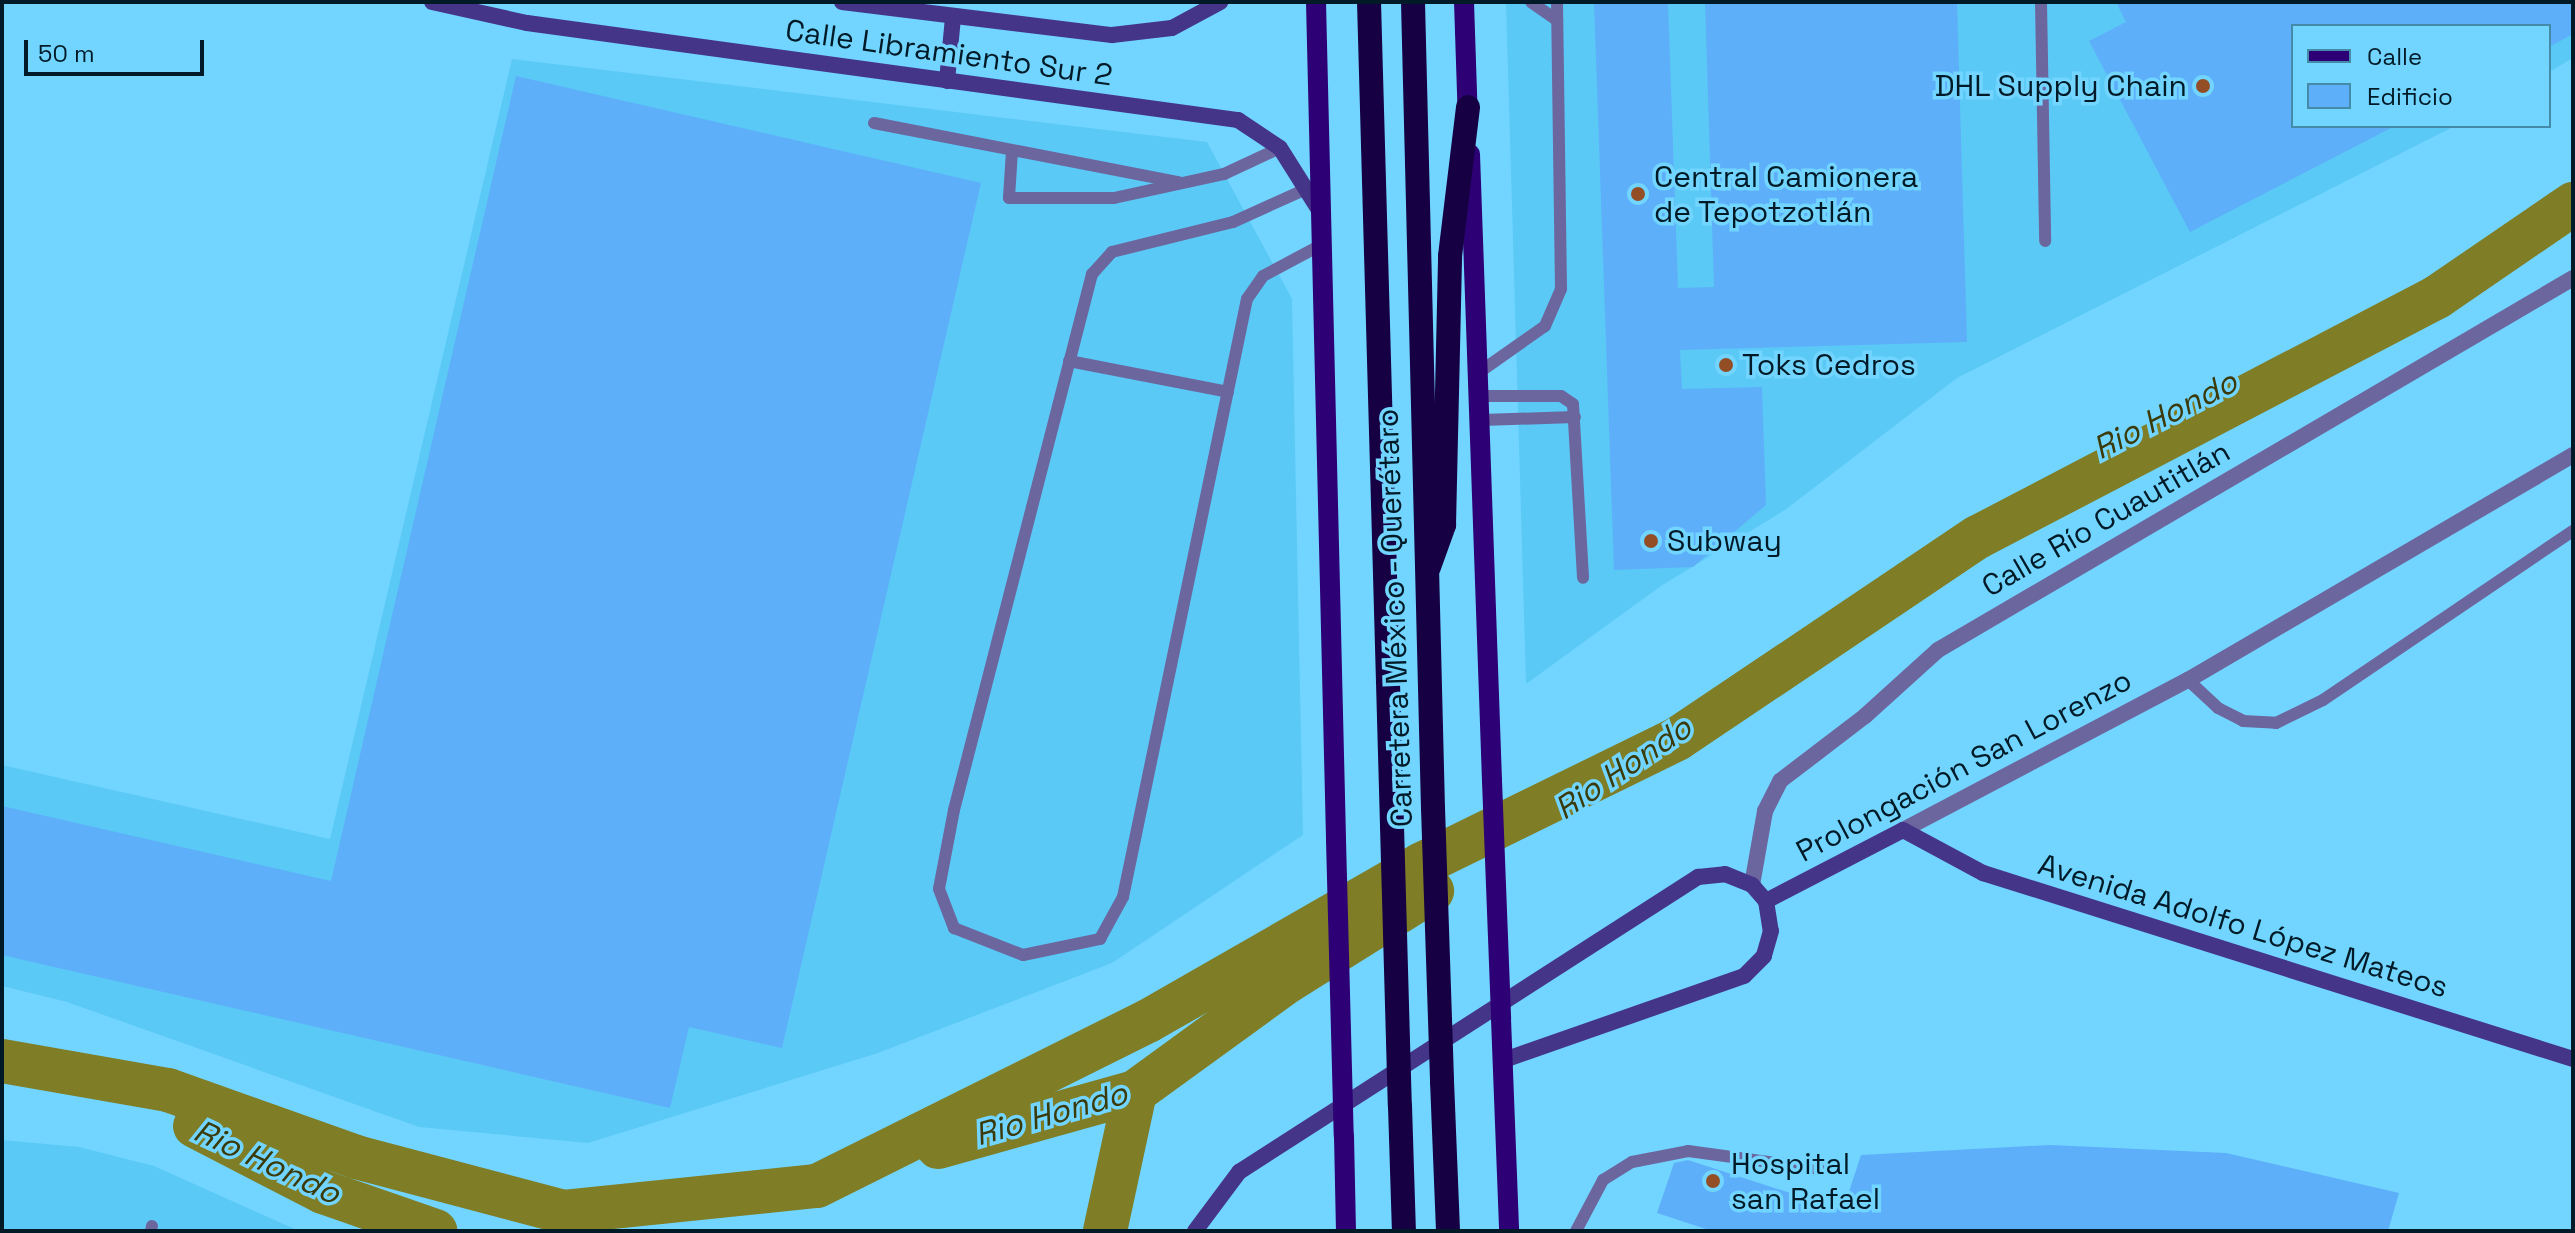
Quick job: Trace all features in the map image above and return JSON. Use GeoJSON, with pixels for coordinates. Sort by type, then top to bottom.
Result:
{"type":"FeatureCollection","features":[{"type":"Feature","properties":{"kind":"highway","name":"Carretera México - Querétaro"},"geometry":{"type":"LineString","coordinates":[[1369,2],[1404,1231]]}},
{"type":"Feature","properties":{"kind":"highway","name":"Carretera México - Querétaro"},"geometry":{"type":"LineString","coordinates":[[1413,2],[1424,580],[1448,1231]]}},
{"type":"Feature","properties":{"kind":"highway"},"geometry":{"type":"LineString","coordinates":[[1424,580],[1444,525],[1450,256],[1468,107]]}},
{"type":"Feature","properties":{"kind":"main road","name":"Calle Libramiento Sur 2"},"geometry":{"type":"LineString","coordinates":[[432,2],[527,23],[1238,120],[1280,148],[1322,214]]}},
{"type":"Feature","properties":{"kind":"main road","name":"Calle Libramiento Sur 2"},"geometry":{"type":"LineString","coordinates":[[842,2],[953,18],[1112,35],[1172,28],[1220,2]]}},
{"type":"Feature","properties":{"kind":"main road"},"geometry":{"type":"LineString","coordinates":[[1316,2],[1346,1231]]}},
{"type":"Feature","properties":{"kind":"main road"},"geometry":{"type":"LineString","coordinates":[[1464,2],[1481,371],[1509,1231]]}},
{"type":"Feature","properties":{"kind":"main road"},"geometry":{"type":"LineString","coordinates":[[947,81],[953,18]]}},
{"type":"Feature","properties":{"kind":"main road","name":"Prolongación San Lorenzo"},"geometry":{"type":"LineString","coordinates":[[1766,901],[1903,830]]}},
{"type":"Feature","properties":{"kind":"main road","name":"Avenida Adolfo López Mateos"},"geometry":{"type":"LineString","coordinates":[[1903,830],[1983,873],[2573,1059]]}},
{"type":"Feature","properties":{"kind":"main road"},"geometry":{"type":"LineString","coordinates":[[1195,1231],[1239,1172],[1698,877],[1725,874],[1752,885],[1766,901],[1771,931],[1764,956],[1744,976],[1504,1060]]}},
{"type":"Feature","properties":{"kind":"street","name":"Calle Río Cuautitlán"},"geometry":{"type":"LineString","coordinates":[[1752,885],[1765,811],[1780,781],[1865,716],[1938,650],[2573,278]]}},
{"type":"Feature","properties":{"kind":"street","name":"Prolongación San Lorenzo"},"geometry":{"type":"LineString","coordinates":[[1903,830],[2188,680],[2573,455]]}},
{"type":"Feature","properties":{"kind":"lane"},"geometry":{"type":"LineString","coordinates":[[1531,2],[1557,20]]}},
{"type":"Feature","properties":{"kind":"lane"},"geometry":{"type":"LineString","coordinates":[[1481,371],[1545,326],[1561,289],[1557,2]]}},
{"type":"Feature","properties":{"kind":"lane"},"geometry":{"type":"LineString","coordinates":[[2041,2],[2045,241]]}},
{"type":"Feature","properties":{"kind":"lane"},"geometry":{"type":"LineString","coordinates":[[874,123],[1185,183]]}},
{"type":"Feature","properties":{"kind":"lane"},"geometry":{"type":"LineString","coordinates":[[1012,151],[1009,198],[1114,198],[1224,174],[1280,148]]}},
{"type":"Feature","properties":{"kind":"lane"},"geometry":{"type":"LineString","coordinates":[[1306,189],[1233,222],[1112,252],[1092,274],[954,810],[939,889],[954,928],[1023,955],[1100,939],[1123,897],[1247,299],[1263,276],[1323,244]]}},
{"type":"Feature","properties":{"kind":"lane"},"geometry":{"type":"LineString","coordinates":[[1069,361],[1228,392]]}},
{"type":"Feature","properties":{"kind":"lane"},"geometry":{"type":"LineString","coordinates":[[1481,396],[1569,398],[1575,417],[1583,578]]}},
{"type":"Feature","properties":{"kind":"lane"},"geometry":{"type":"LineString","coordinates":[[1482,420],[1575,417]]}},
{"type":"Feature","properties":{"kind":"lane"},"geometry":{"type":"LineString","coordinates":[[2188,680],[2218,708],[2243,721],[2276,723],[2323,700],[2573,531]]}},
{"type":"Feature","properties":{"kind":"lane"},"geometry":{"type":"LineString","coordinates":[[1576,1231],[1603,1180],[1632,1162],[1688,1151],[1821,1169]]}},
{"type":"Feature","properties":{"kind":"shaded area"},"geometry":{"type":"Polygon","coordinates":[[[1506,2],[2573,2],[2573,58],[2551,71],[2551,24],[2291,24],[2291,128],[2451,128],[1957,378],[1785,510],[1661,586],[1526,684],[1506,2]]]}},
{"type":"Feature","properties":{"kind":"shaded area"},"geometry":{"type":"Polygon","coordinates":[[[512,59],[1207,142],[1292,299],[1303,835],[1112,963],[878,1053],[588,1143],[419,1127],[67,1002],[2,986],[2,765],[330,839],[512,59]]]}},
{"type":"Feature","properties":{"kind":"shaded area"},"geometry":{"type":"Polygon","coordinates":[[[2,1140],[79,1147],[154,1166],[299,1231],[2,1231],[2,1140]]]}},
{"type":"Feature","properties":{"kind":"building"},"geometry":{"type":"Polygon","coordinates":[[[1594,2],[1668,2],[1678,288],[1714,287],[1705,2],[1957,2],[1967,342],[1680,350],[1682,389],[1762,387],[1766,505],[1693,567],[1614,570],[1594,2]]]}},
{"type":"Feature","properties":{"kind":"building","name":"DHL Supply Chain"},"geometry":{"type":"Polygon","coordinates":[[[2116,2],[2573,2],[2573,34],[2551,46],[2551,24],[2291,24],[2291,128],[2391,128],[2190,232],[2089,41],[2126,22],[2116,2]]]}},
{"type":"Feature","properties":{"kind":"building"},"geometry":{"type":"Polygon","coordinates":[[[516,76],[981,183],[782,1048],[689,1027],[670,1108],[2,955],[2,806],[331,881],[516,76]]]}},
{"type":"Feature","properties":{"kind":"building"},"geometry":{"type":"Polygon","coordinates":[[[2050,1145],[2226,1153],[2399,1193],[2388,1231],[1712,1231],[1657,1213],[1674,1163],[1688,1160],[1843,1210],[1861,1155],[2050,1145]]]}},
{"type":"Feature","properties":{"kind":"waterway"},"geometry":{"type":"LineString","coordinates":[[2,1061],[168,1090],[356,1157],[564,1212],[817,1186],[1148,1021],[1422,864],[1677,739],[1978,537],[2437,297],[2573,204]]}},
{"type":"Feature","properties":{"kind":"waterway","name":"Rio Hondo"},"geometry":{"type":"LineString","coordinates":[[938,1147],[1135,1092],[1288,981],[1432,891]]}},
{"type":"Feature","properties":{"kind":"waterway"},"geometry":{"type":"LineString","coordinates":[[1105,1231],[1135,1092]]}},
{"type":"Feature","properties":{"kind":"waterway","name":"Rio Hondo"},"geometry":{"type":"LineString","coordinates":[[195,1126],[323,1192],[435,1231]]}},
{"type":"Feature","properties":{"kind":"place","name":"DHL Supply Chain"},"geometry":{"type":"Point","coordinates":[2203,86]}},
{"type":"Feature","properties":{"kind":"place","name":"Central Camionera de Tepotzotlán"},"geometry":{"type":"Point","coordinates":[1638,194]}},
{"type":"Feature","properties":{"kind":"place","name":"Toks Cedros"},"geometry":{"type":"Point","coordinates":[1726,365]}},
{"type":"Feature","properties":{"kind":"place","name":"Subway"},"geometry":{"type":"Point","coordinates":[1651,541]}},
{"type":"Feature","properties":{"kind":"place","name":"Hospital san Rafael"},"geometry":{"type":"Point","coordinates":[1713,1181]}}]}
